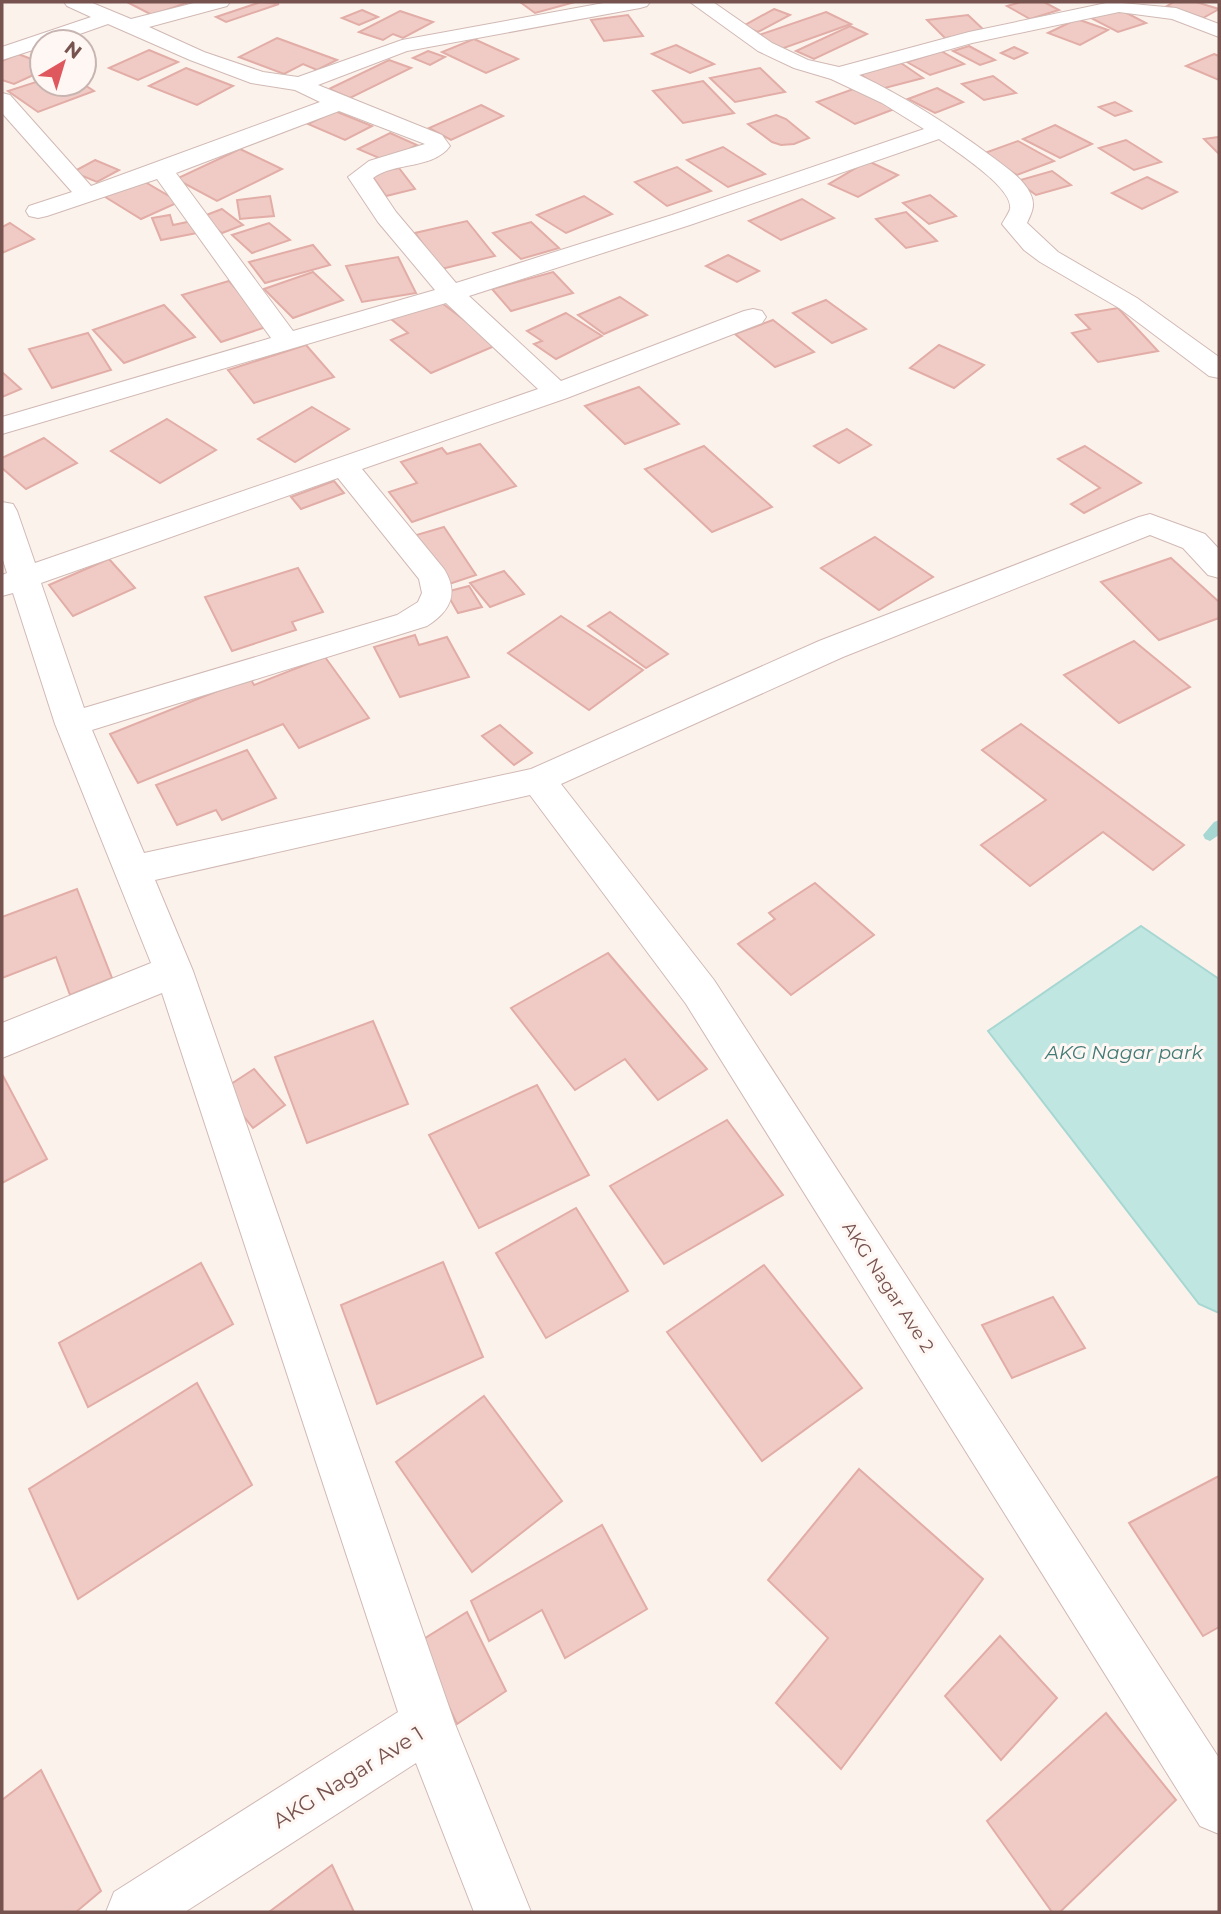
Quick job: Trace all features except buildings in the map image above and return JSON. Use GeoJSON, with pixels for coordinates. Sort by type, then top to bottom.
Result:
{"type":"FeatureCollection","features":[{"type":"Feature","properties":{"kind":"street"},"geometry":{"type":"LineString","coordinates":[[74,2],[234,70],[259,78],[300,84],[339,103],[434,139],[439,146],[430,153],[368,168],[360,177],[387,217],[451,293],[557,392]]}},
{"type":"Feature","properties":{"kind":"street"},"geometry":{"type":"LineString","coordinates":[[2,54],[120,22],[220,2]]}},
{"type":"Feature","properties":{"kind":"street"},"geometry":{"type":"LineString","coordinates":[[300,84],[402,46],[640,2]]}},
{"type":"Feature","properties":{"kind":"street"},"geometry":{"type":"LineString","coordinates":[[700,2],[765,47],[801,64],[839,74],[890,98],[942,130],[1001,175],[1019,194],[1021,208],[1014,224],[1033,245],[1128,303],[1219,370]]}},
{"type":"Feature","properties":{"kind":"street"},"geometry":{"type":"LineString","coordinates":[[839,74],[969,38],[1119,6],[1176,14],[1219,31]]}},
{"type":"Feature","properties":{"kind":"street"},"geometry":{"type":"LineString","coordinates":[[2,100],[87,195]]}},
{"type":"Feature","properties":{"kind":"street"},"geometry":{"type":"LineString","coordinates":[[38,211],[162,170],[339,103]]}},
{"type":"Feature","properties":{"kind":"street"},"geometry":{"type":"LineString","coordinates":[[2,426],[451,293],[681,220],[942,130]]}},
{"type":"Feature","properties":{"kind":"street"},"geometry":{"type":"LineString","coordinates":[[162,170],[287,342]]}},
{"type":"Feature","properties":{"kind":"street"},"geometry":{"type":"LineString","coordinates":[[13,581],[557,392],[753,317]]}},
{"type":"Feature","properties":{"kind":"street"},"geometry":{"type":"LineString","coordinates":[[72,724],[408,623],[429,611],[438,598],[439,587],[433,576],[344,466]]}},
{"type":"Feature","properties":{"kind":"street"},"geometry":{"type":"LineString","coordinates":[[2,510],[13,581],[174,971],[428,1724]]}},
{"type":"Feature","properties":{"kind":"street"},"geometry":{"type":"LineString","coordinates":[[134,870],[538,780],[831,649],[1150,524],[1194,541],[1219,568]]}},
{"type":"Feature","properties":{"kind":"street","name":"AKG Nagar Ave 2"},"geometry":{"type":"LineString","coordinates":[[538,780],[700,992],[1219,1807]]}},
{"type":"Feature","properties":{"kind":"street"},"geometry":{"type":"LineString","coordinates":[[2,1041],[174,971]]}},
{"type":"Feature","properties":{"kind":"street","name":"AKG Nagar Ave 1"},"geometry":{"type":"LineString","coordinates":[[134,1912],[428,1724],[502,1912]]}},
{"type":"Feature","properties":{"kind":"water","name":"AKG Nagar park"},"geometry":{"type":"Polygon","coordinates":[[[1141,926],[1219,979],[1219,1313],[1199,1304],[988,1031],[1141,926]]]}},
{"type":"Feature","properties":{"kind":"waterway"},"geometry":{"type":"LineString","coordinates":[[1210,835],[1219,826]]}}]}
